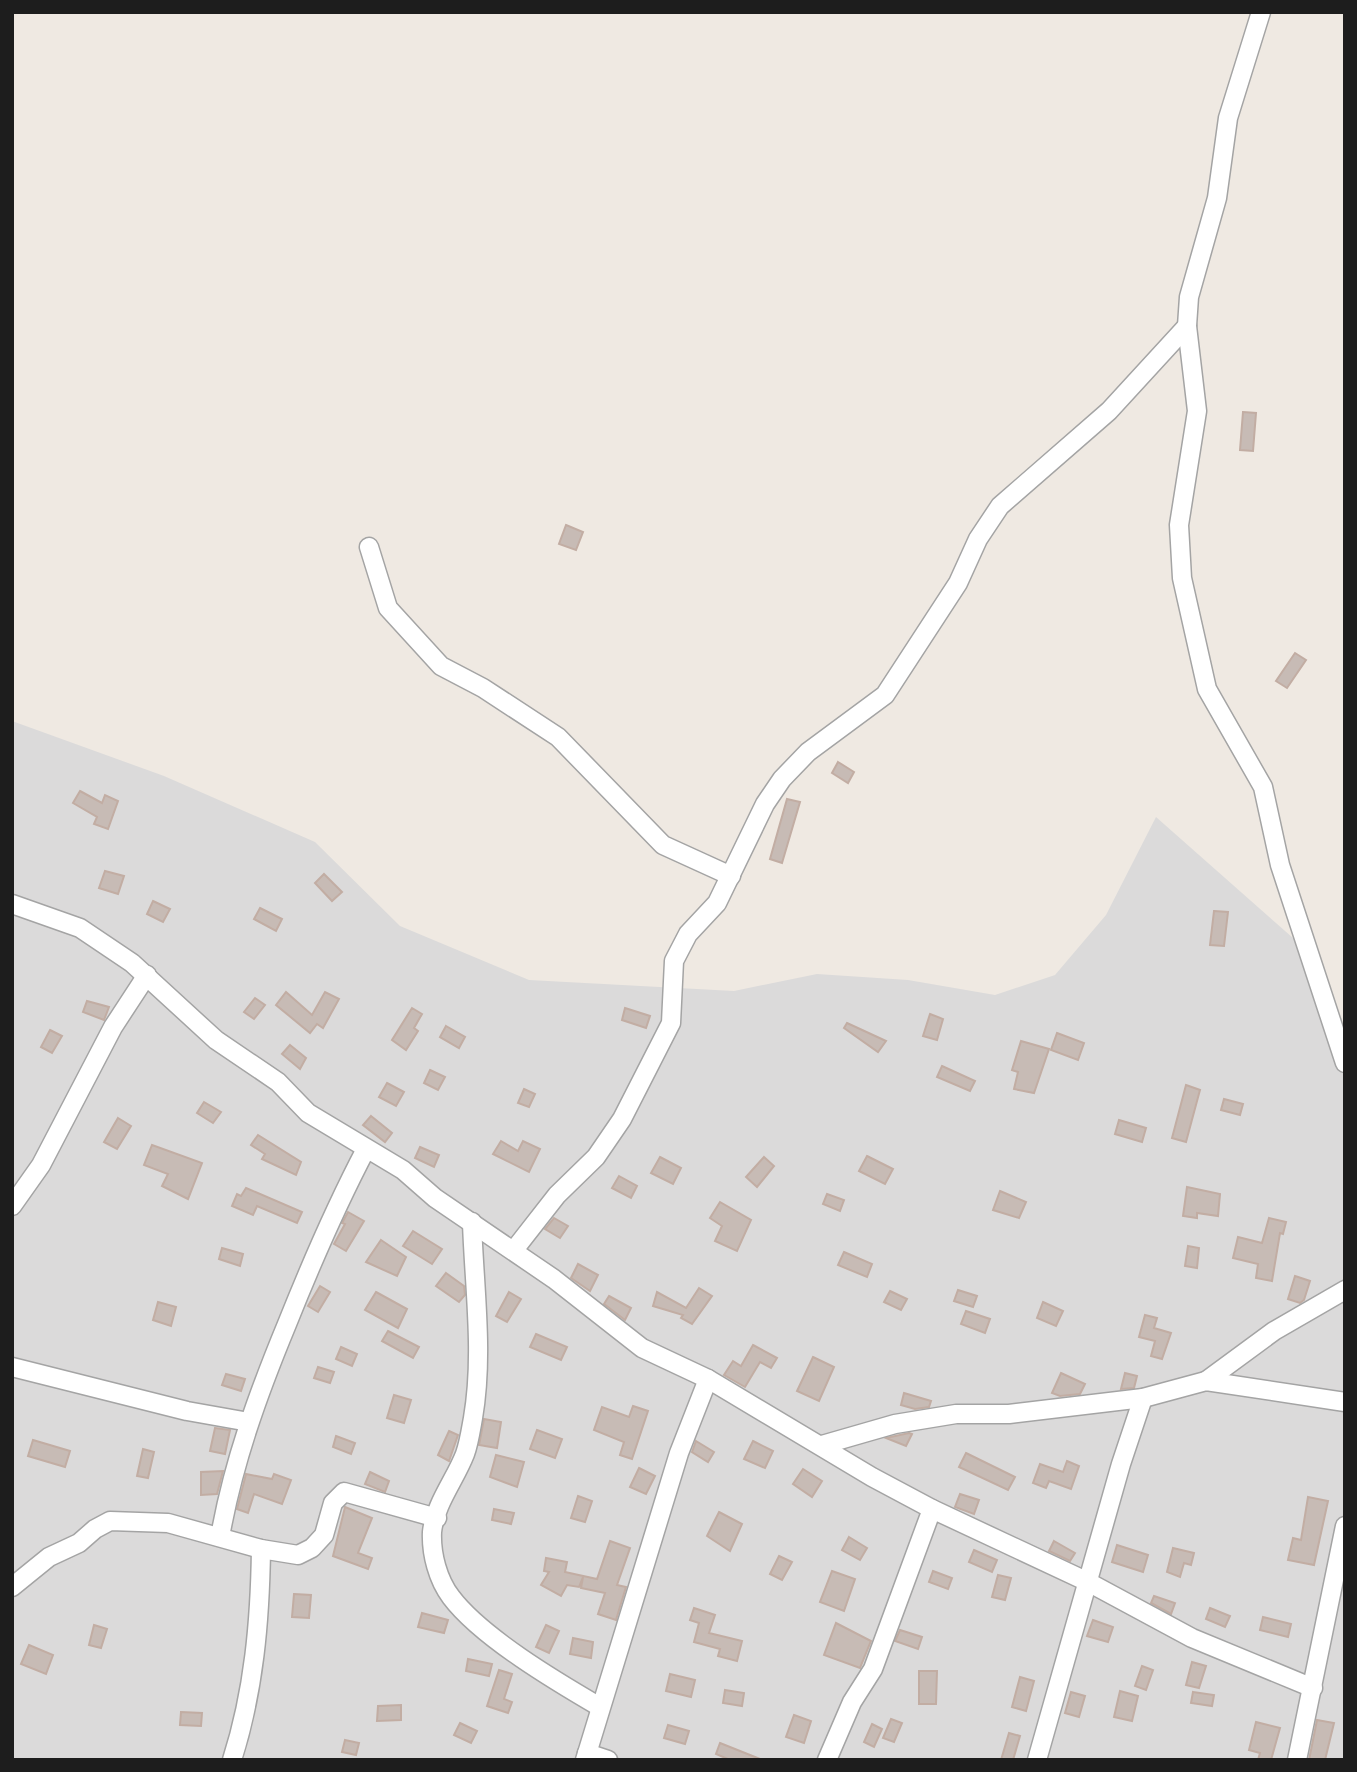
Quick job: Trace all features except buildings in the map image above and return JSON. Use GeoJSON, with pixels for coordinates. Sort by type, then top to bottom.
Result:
{"type":"FeatureCollection","features":[{"type":"Feature","properties":{"kind":"street"},"geometry":{"type":"LineString","coordinates":[[1261,12],[1228,118],[1217,198],[1189,297],[1187,326],[1197,411],[1179,525],[1182,578],[1207,689],[1263,787],[1284,878],[1345,1063]]}},
{"type":"Feature","properties":{"kind":"street"},"geometry":{"type":"LineString","coordinates":[[514,1250],[557,1195],[596,1157],[622,1119],[671,1023],[674,961],[688,934],[717,903],[765,804],[782,779],[808,752],[885,695],[901,675],[927,629],[958,583],[978,539],[1000,506],[1109,411],[1187,326]]}},
{"type":"Feature","properties":{"kind":"street"},"geometry":{"type":"LineString","coordinates":[[369,547],[388,608],[441,666],[483,688],[558,737],[663,845],[731,876]]}},
{"type":"Feature","properties":{"kind":"street"},"geometry":{"type":"LineString","coordinates":[[12,904],[80,928],[147,975],[216,1040],[278,1082],[308,1113],[403,1170],[435,1198],[514,1250],[642,1348],[708,1378],[932,1509],[1088,1582],[1192,1638],[1313,1688]]}},
{"type":"Feature","properties":{"kind":"street"},"geometry":{"type":"LineString","coordinates":[[12,1206],[41,1165],[113,1027],[147,975]]}},
{"type":"Feature","properties":{"kind":"street"},"geometry":{"type":"LineString","coordinates":[[220,1537],[233,1471],[249,1422],[333,1212],[366,1149]]}},
{"type":"Feature","properties":{"kind":"street"},"geometry":{"type":"LineString","coordinates":[[472,1222],[477,1359],[473,1416],[465,1454],[444,1495],[432,1531],[434,1563],[451,1597],[480,1626],[547,1676],[600,1707]]}},
{"type":"Feature","properties":{"kind":"street"},"geometry":{"type":"LineString","coordinates":[[822,1445],[895,1424],[956,1414],[1009,1414],[1143,1398],[1206,1381],[1274,1331],[1345,1290]]}},
{"type":"Feature","properties":{"kind":"street"},"geometry":{"type":"LineString","coordinates":[[12,1367],[187,1411],[249,1422]]}},
{"type":"Feature","properties":{"kind":"street"},"geometry":{"type":"LineString","coordinates":[[607,1760],[586,1756],[679,1452],[708,1378]]}},
{"type":"Feature","properties":{"kind":"street"},"geometry":{"type":"LineString","coordinates":[[1206,1381],[1345,1402]]}},
{"type":"Feature","properties":{"kind":"street"},"geometry":{"type":"LineString","coordinates":[[1037,1760],[1143,1398]]}},
{"type":"Feature","properties":{"kind":"street"},"geometry":{"type":"LineString","coordinates":[[12,1587],[49,1557],[79,1543],[95,1529],[110,1521],[167,1523],[261,1549],[298,1555],[312,1548],[324,1535],[333,1503],[344,1492],[437,1518]]}},
{"type":"Feature","properties":{"kind":"street"},"geometry":{"type":"LineString","coordinates":[[827,1760],[852,1702],[873,1669],[932,1509]]}},
{"type":"Feature","properties":{"kind":"street"},"geometry":{"type":"LineString","coordinates":[[1297,1760],[1344,1535]]}},
{"type":"Feature","properties":{"kind":"street"},"geometry":{"type":"LineString","coordinates":[[232,1760],[246,1717],[252,1680],[261,1597],[261,1549]]}},
{"type":"Feature","properties":{"kind":"shaded area"},"geometry":{"type":"Polygon","coordinates":[[[12,721],[164,776],[315,842],[400,926],[529,980],[734,991],[817,974],[908,980],[995,995],[1055,975],[1106,915],[1156,817],[1318,960],[1345,1037],[1345,1760],[12,1760],[12,721]]]}}]}
